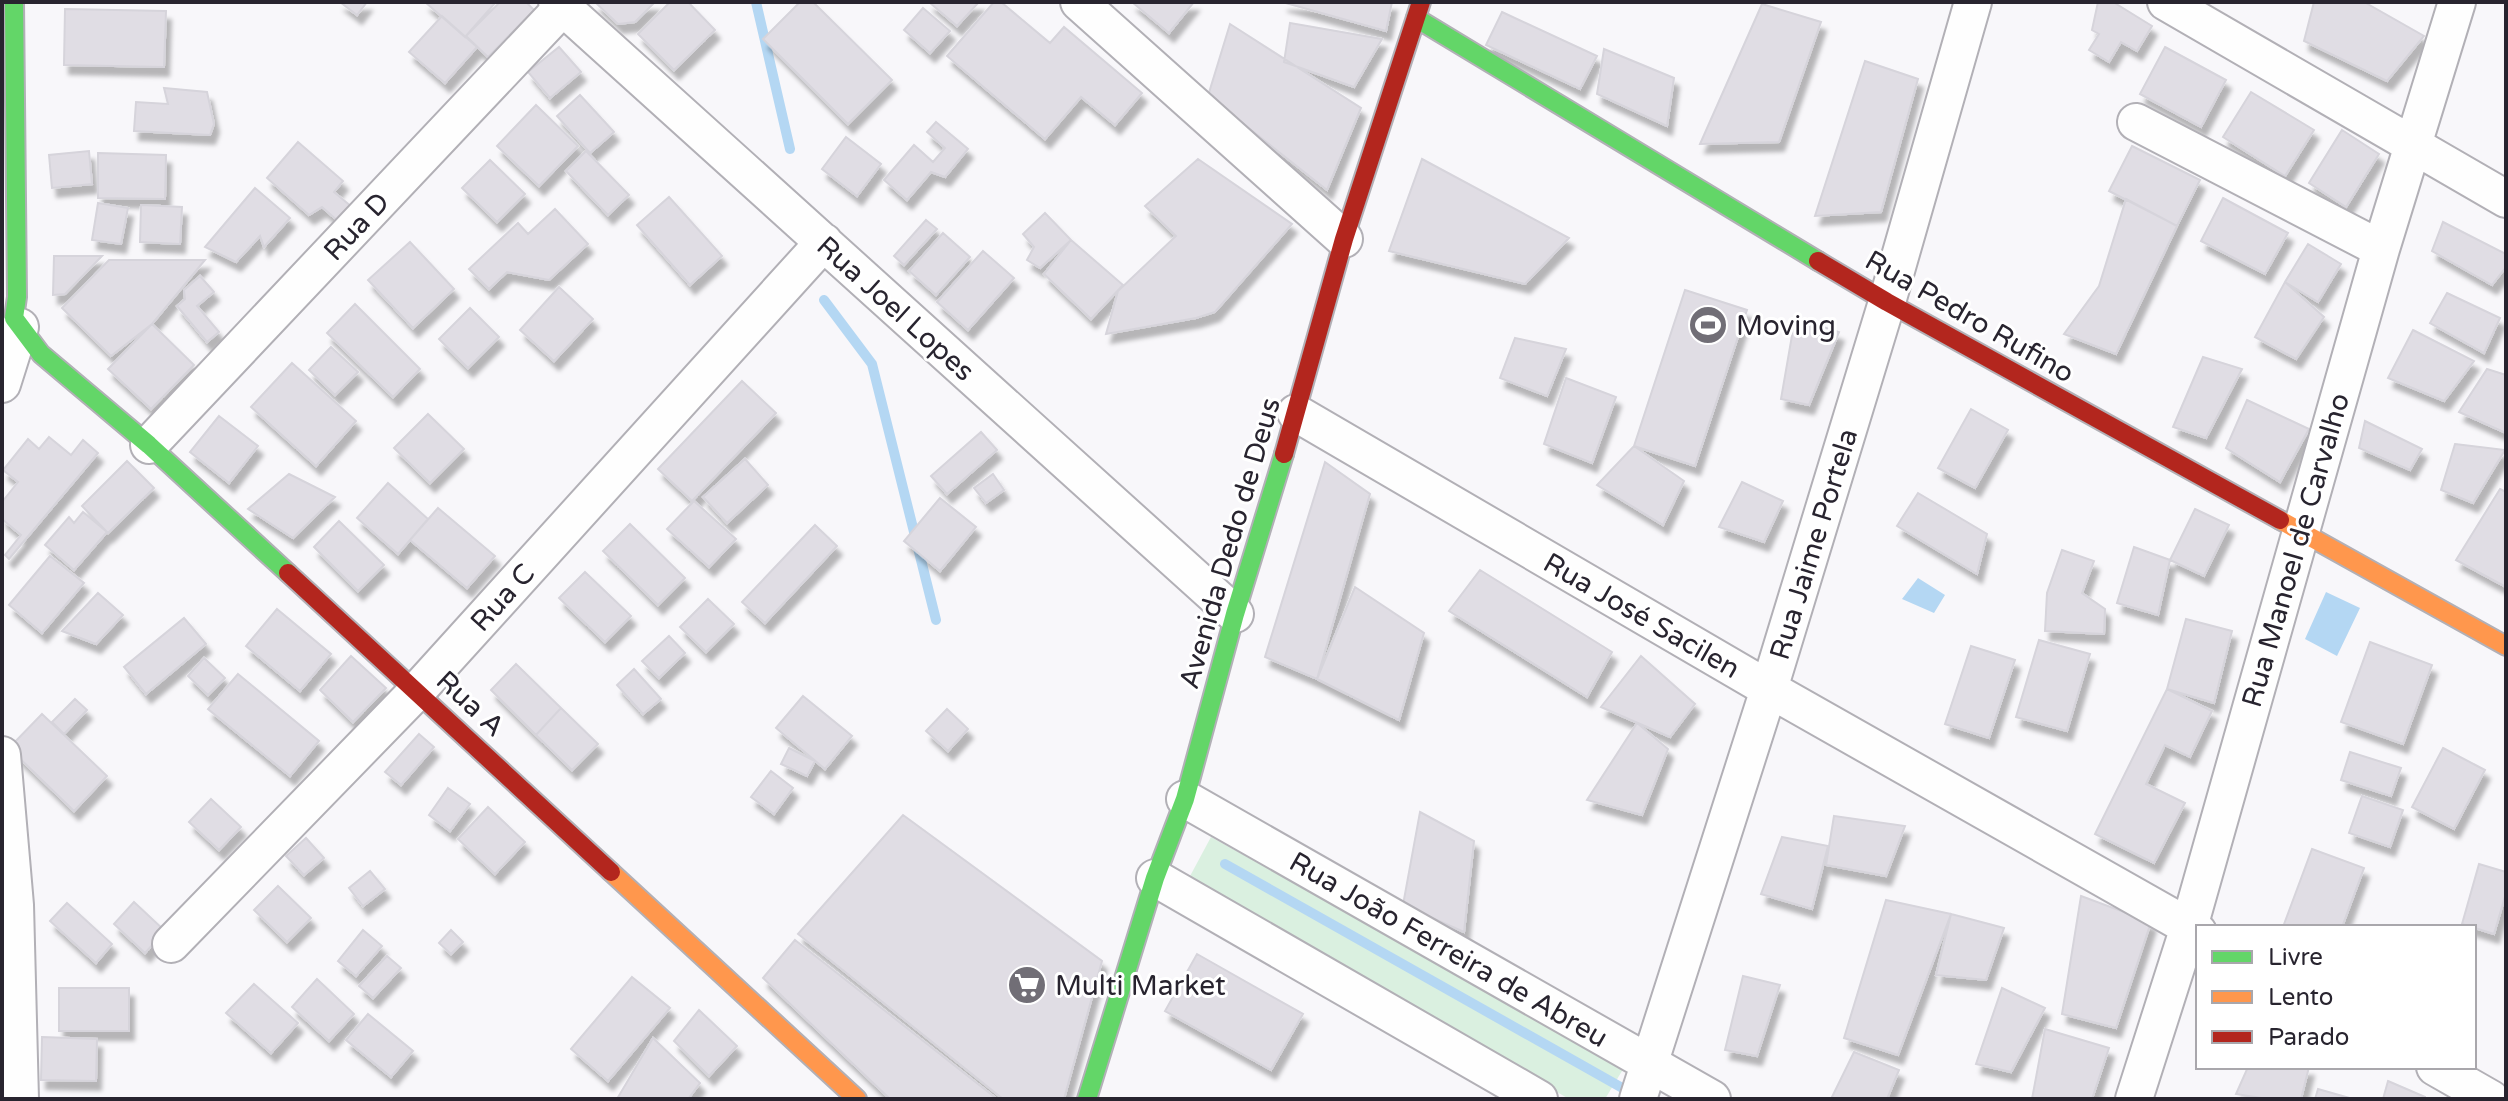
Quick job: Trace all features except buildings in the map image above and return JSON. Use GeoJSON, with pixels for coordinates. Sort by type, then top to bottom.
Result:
{"type":"FeatureCollection","features":[{"type":"Feature","properties":{"kind":"street"},"geometry":{"type":"LineString","coordinates":[[2,384],[31,340],[14,318],[17,297],[14,2]]}},
{"type":"Feature","properties":{"kind":"street"},"geometry":{"type":"LineString","coordinates":[[1079,2],[1344,239]]}},
{"type":"Feature","properties":{"kind":"street","name":"Rua Jaime Portela"},"geometry":{"type":"LineString","coordinates":[[1644,1082],[1769,689],[1887,302],[1973,2]]}},
{"type":"Feature","properties":{"kind":"street"},"geometry":{"type":"LineString","coordinates":[[2166,2],[2506,199]]}},
{"type":"Feature","properties":{"kind":"street","name":"Rua Manoel de Carvalho"},"geometry":{"type":"LineString","coordinates":[[2134,1099],[2194,930],[2299,533],[2381,249],[2457,2]]}},
{"type":"Feature","properties":{"kind":"street","name":"Rua Joel Lopes"},"geometry":{"type":"LineString","coordinates":[[560,5],[1235,614]]}},
{"type":"Feature","properties":{"kind":"street","name":"Rua D"},"geometry":{"type":"LineString","coordinates":[[149,445],[560,5]]}},
{"type":"Feature","properties":{"kind":"street","name":"Avenida Dedo de Deus"},"geometry":{"type":"LineString","coordinates":[[1087,1099],[1155,878],[1185,799],[1235,614],[1296,413],[1344,239],[1418,10]]}},
{"type":"Feature","properties":{"kind":"street","name":"Rua Pedro Rufino"},"geometry":{"type":"LineString","coordinates":[[1418,10],[1887,302],[2506,646]]}},
{"type":"Feature","properties":{"kind":"street"},"geometry":{"type":"LineString","coordinates":[[2136,122],[2381,249]]}},
{"type":"Feature","properties":{"kind":"street","name":"Rua C"},"geometry":{"type":"LineString","coordinates":[[171,944],[417,691],[824,242]]}},
{"type":"Feature","properties":{"kind":"street","name":"Rua A"},"geometry":{"type":"LineString","coordinates":[[31,340],[417,691],[857,1099]]}},
{"type":"Feature","properties":{"kind":"street","name":"Rua José Sacilen"},"geometry":{"type":"LineString","coordinates":[[1296,413],[1769,689],[2194,930]]}},
{"type":"Feature","properties":{"kind":"street"},"geometry":{"type":"LineString","coordinates":[[2,755],[15,905],[20,1099]]}},
{"type":"Feature","properties":{"kind":"street","name":"Rua João Ferreira de Abreu"},"geometry":{"type":"LineString","coordinates":[[1185,799],[1644,1082],[1712,1099]]}},
{"type":"Feature","properties":{"kind":"street"},"geometry":{"type":"LineString","coordinates":[[1155,878],[1539,1099]]}},
{"type":"Feature","properties":{"kind":"street"},"geometry":{"type":"LineString","coordinates":[[2438,1069],[2491,1099]]}},
{"type":"Feature","properties":{"kind":"green space"},"geometry":{"type":"Polygon","coordinates":[[[1211,837],[1625,1066],[1605,1099],[1569,1099],[1189,878],[1211,837]]]}},
{"type":"Feature","properties":{"kind":"water"},"geometry":{"type":"Polygon","coordinates":[[[1918,578],[1945,595],[1934,613],[1902,599],[1918,578]]]}},
{"type":"Feature","properties":{"kind":"water"},"geometry":{"type":"Polygon","coordinates":[[[2326,592],[2360,608],[2337,656],[2305,639],[2326,592]]]}},
{"type":"Feature","properties":{"kind":"waterway"},"geometry":{"type":"LineString","coordinates":[[756,2],[790,149]]}},
{"type":"Feature","properties":{"kind":"waterway"},"geometry":{"type":"LineString","coordinates":[[824,300],[872,364],[936,620]]}},
{"type":"Feature","properties":{"kind":"waterway"},"geometry":{"type":"LineString","coordinates":[[1225,864],[1633,1094]]}},
{"type":"Feature","properties":{"kind":"traffic: fast"},"geometry":{"type":"LineString","coordinates":[[14,2],[17,297],[14,318],[41,354],[149,445],[288,573]]}},
{"type":"Feature","properties":{"kind":"traffic: fast"},"geometry":{"type":"LineString","coordinates":[[1416,18],[1818,261]]}},
{"type":"Feature","properties":{"kind":"traffic: fast"},"geometry":{"type":"LineString","coordinates":[[1087,1099],[1155,878],[1185,799],[1235,614],[1284,454]]}},
{"type":"Feature","properties":{"kind":"traffic: slow"},"geometry":{"type":"LineString","coordinates":[[2280,520],[2506,646]]}},
{"type":"Feature","properties":{"kind":"traffic: slow"},"geometry":{"type":"LineString","coordinates":[[611,872],[857,1099]]}},
{"type":"Feature","properties":{"kind":"traffic: jam"},"geometry":{"type":"LineString","coordinates":[[1284,454],[1344,239],[1421,2]]}},
{"type":"Feature","properties":{"kind":"traffic: jam"},"geometry":{"type":"LineString","coordinates":[[1818,261],[2280,520]]}},
{"type":"Feature","properties":{"kind":"traffic: jam"},"geometry":{"type":"LineString","coordinates":[[288,573],[611,872]]}},
{"type":"Feature","properties":{"kind":"place","name":"Moving"},"geometry":{"type":"Point","coordinates":[1708,325]}},
{"type":"Feature","properties":{"kind":"place","name":"Multi Market"},"geometry":{"type":"Point","coordinates":[1027,985]}}]}
